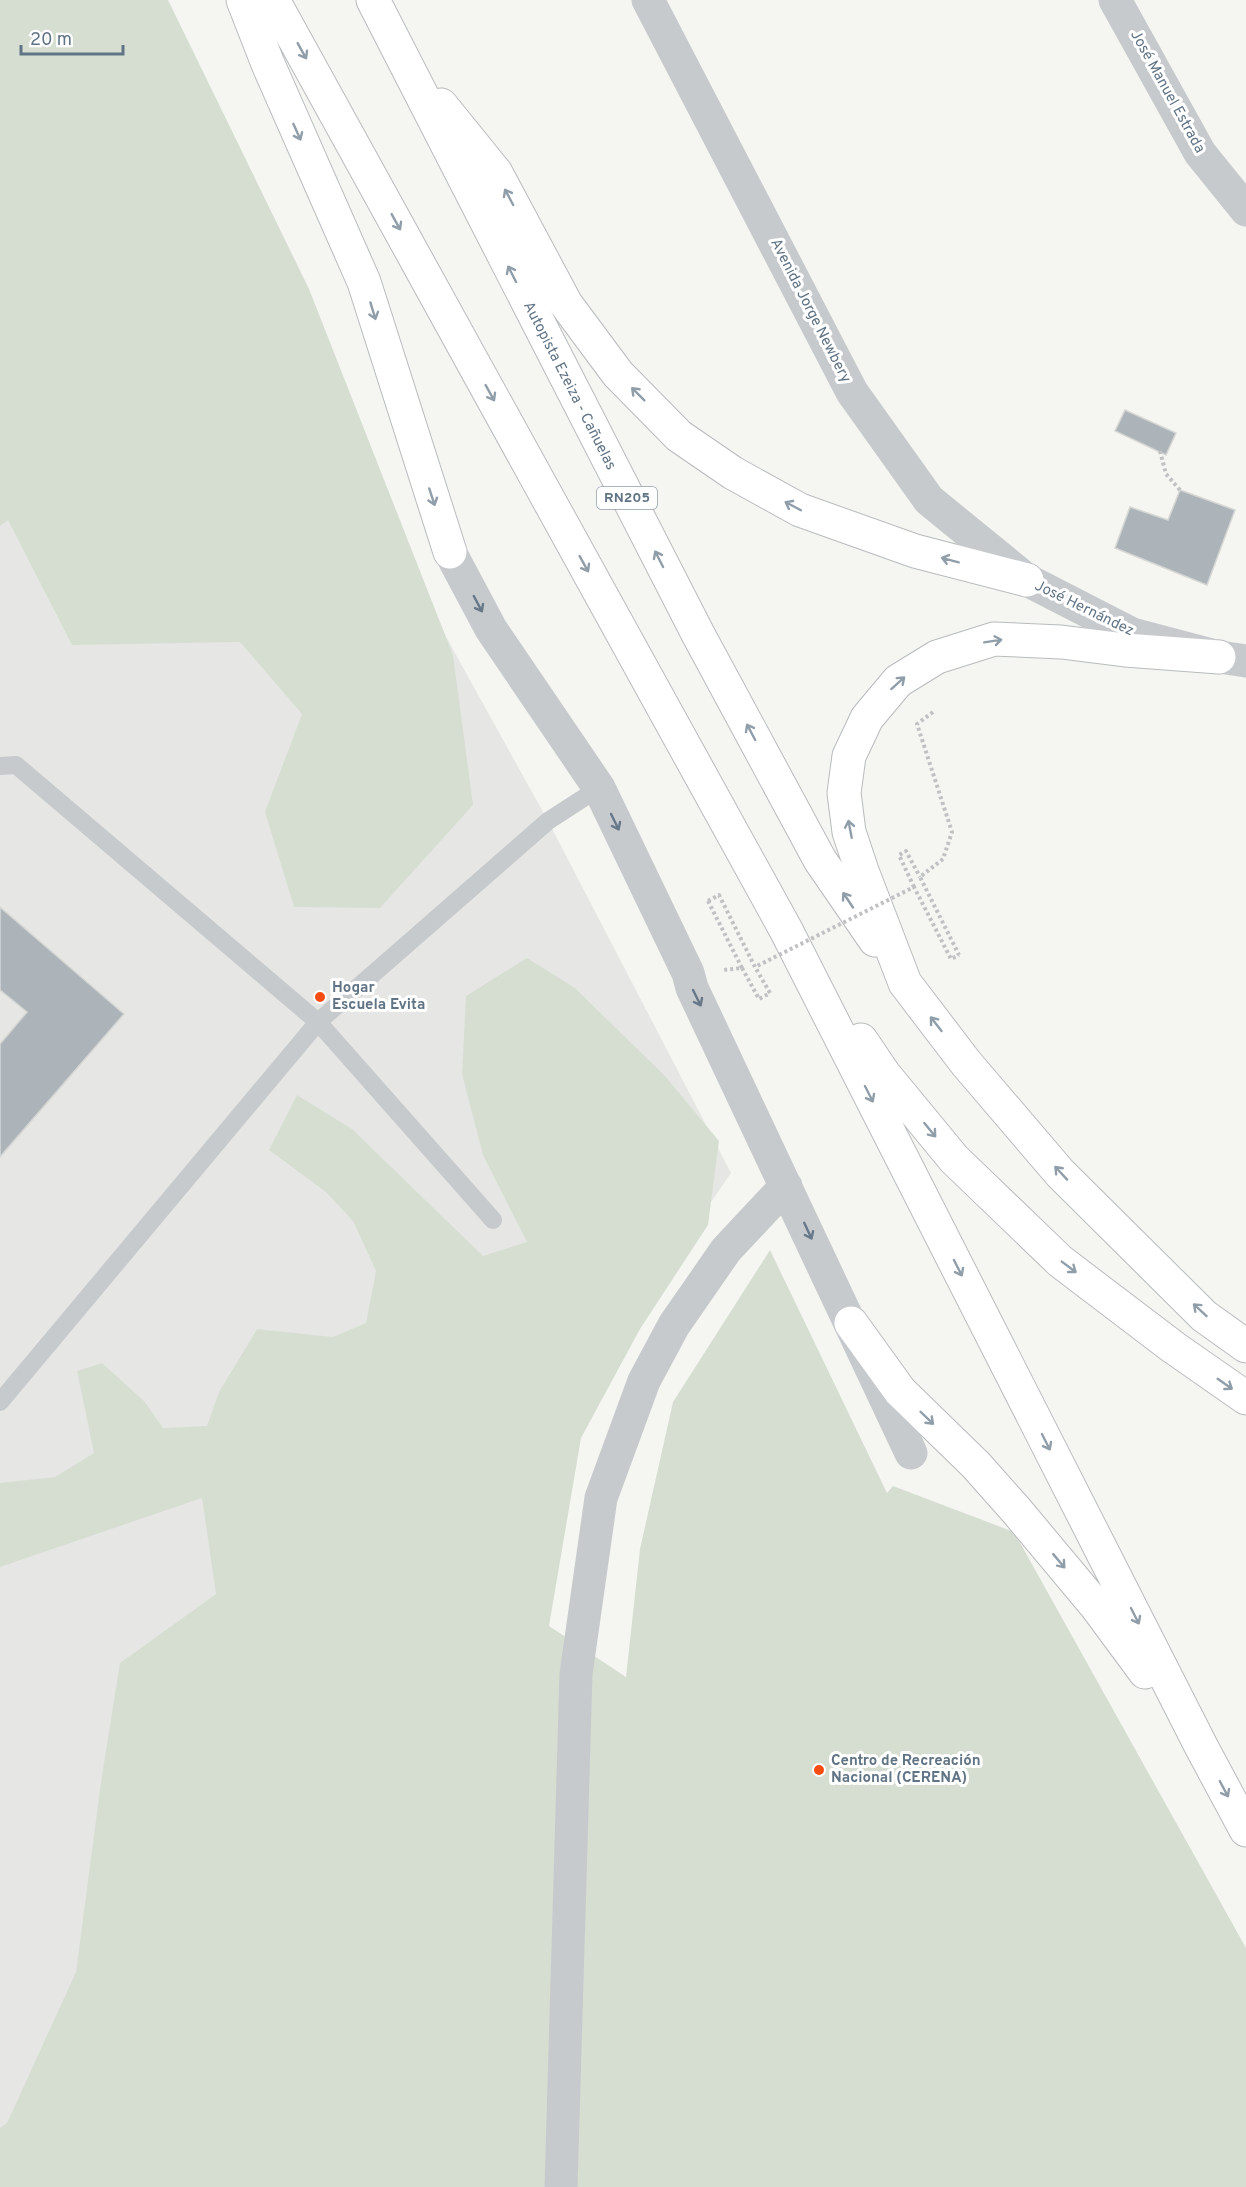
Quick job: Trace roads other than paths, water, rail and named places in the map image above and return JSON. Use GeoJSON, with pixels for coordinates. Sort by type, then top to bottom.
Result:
{"type":"FeatureCollection","features":[{"type":"Feature","properties":{"kind":"highway"},"geometry":{"type":"LineString","coordinates":[[243,0],[268,64],[364,282],[450,552]]}},
{"type":"Feature","properties":{"kind":"highway"},"geometry":{"type":"LineString","coordinates":[[273,0],[786,930],[1202,1748],[1246,1830]]}},
{"type":"Feature","properties":{"kind":"highway","name":"Autopista Ezeiza - Cañuelas"},"geometry":{"type":"LineString","coordinates":[[373,0],[687,613],[820,860],[905,983]]}},
{"type":"Feature","properties":{"kind":"highway"},"geometry":{"type":"LineString","coordinates":[[401,55],[496,173],[566,304],[618,374],[679,436],[733,473],[800,510],[915,551],[1027,580]]}},
{"type":"Feature","properties":{"kind":"highway"},"geometry":{"type":"LineString","coordinates":[[1232,659],[1061,642],[994,639],[937,657],[898,681],[867,718],[849,756],[844,793],[849,832],[905,983],[966,1063],[1060,1173],[1204,1316],[1246,1346]]}},
{"type":"Feature","properties":{"kind":"highway"},"geometry":{"type":"LineString","coordinates":[[786,930],[884,1074],[954,1159],[1060,1261],[1173,1347],[1246,1398]]}},
{"type":"Feature","properties":{"kind":"highway"},"geometry":{"type":"LineString","coordinates":[[851,1323],[900,1391],[976,1465],[1097,1607],[1202,1748]]}},
{"type":"Feature","properties":{"kind":"street","name":"Avenida Jorge Newbery"},"geometry":{"type":"LineString","coordinates":[[648,0],[852,392],[929,500],[1027,580]]}},
{"type":"Feature","properties":{"kind":"street","name":"José Manuel Estrada"},"geometry":{"type":"LineString","coordinates":[[1115,0],[1200,153],[1246,210]]}},
{"type":"Feature","properties":{"kind":"street"},"geometry":{"type":"LineString","coordinates":[[450,552],[491,629],[599,788],[688,973],[692,988],[911,1453]]}},
{"type":"Feature","properties":{"kind":"street","name":"José Hernández"},"geometry":{"type":"LineString","coordinates":[[1027,580],[1132,634],[1232,659]]}},
{"type":"Feature","properties":{"kind":"street"},"geometry":{"type":"LineString","coordinates":[[561,2187],[576,1674],[601,1498],[644,1381],[674,1325],[726,1250],[786,1186]]}},
{"type":"Feature","properties":{"kind":"lane"},"geometry":{"type":"LineString","coordinates":[[0,766],[16,765],[318,1022],[493,1220]]}},
{"type":"Feature","properties":{"kind":"lane"},"geometry":{"type":"LineString","coordinates":[[0,1402],[318,1022],[548,821],[599,788]]}},
{"type":"Feature","properties":{"kind":"place","name":"Hogar Escuela Evita"},"geometry":{"type":"Point","coordinates":[320,997]}},
{"type":"Feature","properties":{"kind":"place","name":"Centro de Recreación Nacional (CERENA)"},"geometry":{"type":"Point","coordinates":[819,1770]}}]}
